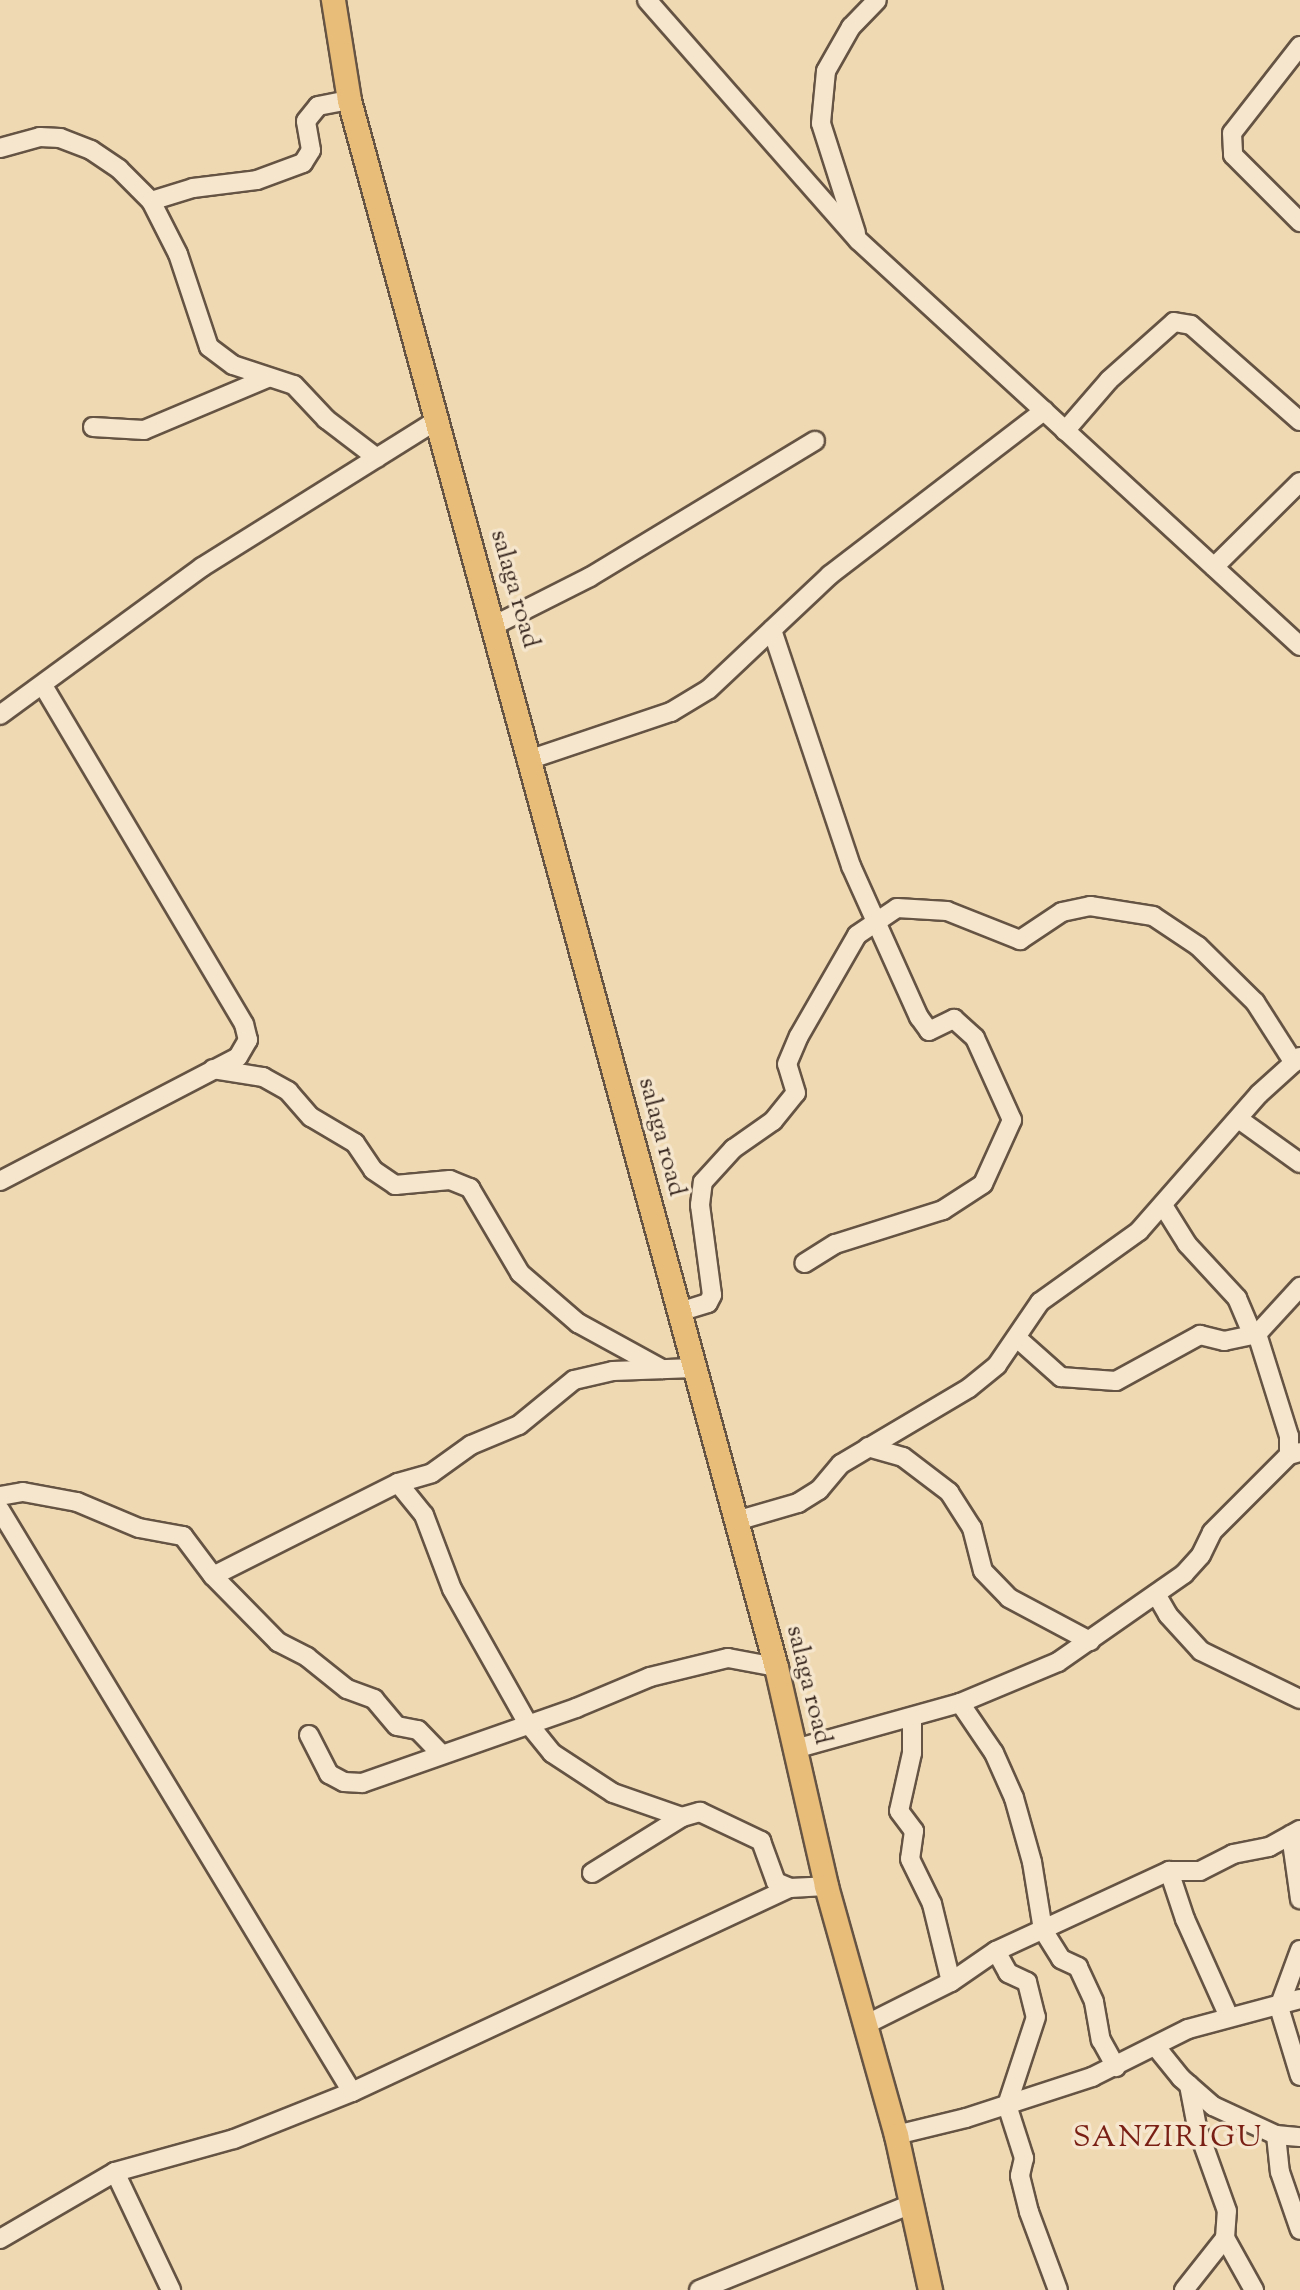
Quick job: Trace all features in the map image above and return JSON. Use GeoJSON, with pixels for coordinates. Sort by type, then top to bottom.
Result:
{"type":"FeatureCollection","features":[{"type":"Feature","properties":{"kind":"main road","name":"salaga road"},"geometry":{"type":"LineString","coordinates":[[333,0],[349,100],[436,422],[495,625],[776,1667],[826,1886],[867,2024],[896,2135],[930,2290]]}},
{"type":"Feature","properties":{"kind":"street"},"geometry":{"type":"LineString","coordinates":[[647,0],[858,240],[1300,646]]}},
{"type":"Feature","properties":{"kind":"street"},"geometry":{"type":"LineString","coordinates":[[858,240],[821,122],[826,71],[851,27],[877,0]]}},
{"type":"Feature","properties":{"kind":"street"},"geometry":{"type":"LineString","coordinates":[[1300,46],[1232,133],[1233,155],[1300,222]]}},
{"type":"Feature","properties":{"kind":"street"},"geometry":{"type":"LineString","coordinates":[[150,201],[193,188],[257,180],[303,163],[311,150],[306,121],[318,106],[349,100]]}},
{"type":"Feature","properties":{"kind":"street"},"geometry":{"type":"LineString","coordinates":[[0,148],[40,136],[60,138],[91,150],[119,169],[150,201],[178,254],[209,347],[233,365],[294,385],[326,419],[377,458]]}},
{"type":"Feature","properties":{"kind":"street"},"geometry":{"type":"LineString","coordinates":[[1065,431],[1109,380],[1174,323],[1191,325],[1300,421]]}},
{"type":"Feature","properties":{"kind":"street"},"geometry":{"type":"LineString","coordinates":[[93,427],[144,430],[268,378]]}},
{"type":"Feature","properties":{"kind":"street"},"geometry":{"type":"LineString","coordinates":[[531,759],[671,712],[709,689],[830,576],[1044,411]]}},
{"type":"Feature","properties":{"kind":"street"},"geometry":{"type":"LineString","coordinates":[[0,715],[202,567],[436,422]]}},
{"type":"Feature","properties":{"kind":"street"},"geometry":{"type":"LineString","coordinates":[[495,625],[590,577],[815,441]]}},
{"type":"Feature","properties":{"kind":"street"},"geometry":{"type":"LineString","coordinates":[[1214,567],[1300,482]]}},
{"type":"Feature","properties":{"kind":"street"},"geometry":{"type":"LineString","coordinates":[[772,630],[873,922],[929,1031],[954,1019],[975,1038],[1012,1120],[983,1184],[943,1210],[835,1244],[805,1263]]}},
{"type":"Feature","properties":{"kind":"street"},"geometry":{"type":"LineString","coordinates":[[0,1181],[238,1057],[248,1040],[244,1024],[43,685]]}},
{"type":"Feature","properties":{"kind":"street"},"geometry":{"type":"LineString","coordinates":[[679,1312],[708,1303],[712,1295],[700,1205],[703,1182],[733,1149],[773,1121],[796,1093],[787,1064],[846,951],[873,922],[897,908],[923,906],[1020,940],[1062,912],[1090,906],[1153,916],[1198,946],[1255,1002],[1297,1060],[1259,1094],[1240,1120],[1164,1207],[1101,1262],[1041,1302],[997,1365],[969,1388],[841,1464],[819,1490],[798,1503],[736,1521]]}},
{"type":"Feature","properties":{"kind":"street"},"geometry":{"type":"LineString","coordinates":[[213,1069],[263,1077],[288,1091],[311,1117],[355,1143],[373,1170],[396,1185],[450,1180],[470,1188],[520,1273],[578,1323],[662,1369]]}},
{"type":"Feature","properties":{"kind":"street"},"geometry":{"type":"LineString","coordinates":[[1240,1120],[1298,1164]]}},
{"type":"Feature","properties":{"kind":"street"},"geometry":{"type":"LineString","coordinates":[[795,1749],[960,1703],[1058,1662],[1184,1574],[1201,1555],[1212,1532],[1296,1456],[1254,1333],[1237,1298],[1187,1244],[1164,1207]]}},
{"type":"Feature","properties":{"kind":"street"},"geometry":{"type":"LineString","coordinates":[[1017,1338],[1061,1377],[1116,1381],[1200,1335],[1224,1340],[1254,1333],[1300,1287]]}},
{"type":"Feature","properties":{"kind":"street"},"geometry":{"type":"LineString","coordinates":[[213,1576],[398,1483],[432,1473],[471,1445],[519,1425],[574,1380],[613,1371],[694,1368]]}},
{"type":"Feature","properties":{"kind":"street"},"geometry":{"type":"LineString","coordinates":[[868,1447],[903,1457],[949,1492],[972,1528],[983,1571],[1009,1598],[1090,1641]]}},
{"type":"Feature","properties":{"kind":"street"},"geometry":{"type":"LineString","coordinates":[[398,1483],[424,1514],[453,1589],[527,1722],[552,1753],[614,1793],[682,1817]]}},
{"type":"Feature","properties":{"kind":"street"},"geometry":{"type":"LineString","coordinates":[[0,1496],[23,1492],[76,1502],[139,1528],[183,1536],[213,1576],[278,1642],[307,1657],[347,1689],[374,1699],[397,1726],[418,1730],[440,1753]]}},
{"type":"Feature","properties":{"kind":"street"},"geometry":{"type":"LineString","coordinates":[[0,1510],[352,2092]]}},
{"type":"Feature","properties":{"kind":"street"},"geometry":{"type":"LineString","coordinates":[[1156,1594],[1168,1615],[1201,1651],[1300,1699]]}},
{"type":"Feature","properties":{"kind":"street"},"geometry":{"type":"LineString","coordinates":[[309,1735],[330,1774],[344,1782],[362,1783],[527,1722],[576,1708],[650,1677],[728,1658],[776,1667]]}},
{"type":"Feature","properties":{"kind":"street"},"geometry":{"type":"LineString","coordinates":[[960,1703],[993,1753],[1014,1798],[1032,1862],[1043,1930],[1061,1959],[1077,1967],[1094,2001],[1101,2040],[1116,2067]]}},
{"type":"Feature","properties":{"kind":"street"},"geometry":{"type":"LineString","coordinates":[[912,1718],[912,1754],[899,1811],[914,1831],[909,1860],[932,1904],[951,1982]]}},
{"type":"Feature","properties":{"kind":"street"},"geometry":{"type":"LineString","coordinates":[[592,1873],[682,1817],[700,1812],[761,1841],[776,1882],[790,1888]]}},
{"type":"Feature","properties":{"kind":"street"},"geometry":{"type":"LineString","coordinates":[[867,2024],[951,1982],[996,1951],[1169,1871],[1200,1871],[1233,1854],[1269,1847],[1295,1833],[1300,1899]]}},
{"type":"Feature","properties":{"kind":"street"},"geometry":{"type":"LineString","coordinates":[[1169,1871],[1185,1919],[1229,2017]]}},
{"type":"Feature","properties":{"kind":"street"},"geometry":{"type":"LineString","coordinates":[[0,2239],[115,2172],[234,2138],[352,2092],[790,1888],[826,1886]]}},
{"type":"Feature","properties":{"kind":"street"},"geometry":{"type":"LineString","coordinates":[[1300,1950],[1279,2007],[1300,2076]]}},
{"type":"Feature","properties":{"kind":"street"},"geometry":{"type":"LineString","coordinates":[[996,1951],[1008,1973],[1027,1982],[1036,2017],[1007,2105],[1024,2158],[1020,2176],[1029,2212],[1058,2290]]}},
{"type":"Feature","properties":{"kind":"street"},"geometry":{"type":"LineString","coordinates":[[896,2135],[1007,2105],[1116,2067],[1188,2029],[1279,2007],[1300,1999]]}},
{"type":"Feature","properties":{"kind":"street"},"geometry":{"type":"LineString","coordinates":[[1156,2047],[1189,2085],[1213,2106],[1276,2135],[1300,2137]]}},
{"type":"Feature","properties":{"kind":"street"},"geometry":{"type":"LineString","coordinates":[[1189,2085],[1197,2127],[1227,2211],[1225,2238],[1254,2290]]}},
{"type":"Feature","properties":{"kind":"street"},"geometry":{"type":"LineString","coordinates":[[1276,2135],[1280,2172],[1300,2230]]}},
{"type":"Feature","properties":{"kind":"street"},"geometry":{"type":"LineString","coordinates":[[115,2172],[171,2290]]}},
{"type":"Feature","properties":{"kind":"street"},"geometry":{"type":"LineString","coordinates":[[699,2290],[912,2204]]}},
{"type":"Feature","properties":{"kind":"street"},"geometry":{"type":"LineString","coordinates":[[1184,2290],[1225,2238]]}},
{"type":"Feature","properties":{"kind":"district","name":"SANZIRIGU"},"geometry":{"type":"Point","coordinates":[1168,2139]}}]}
